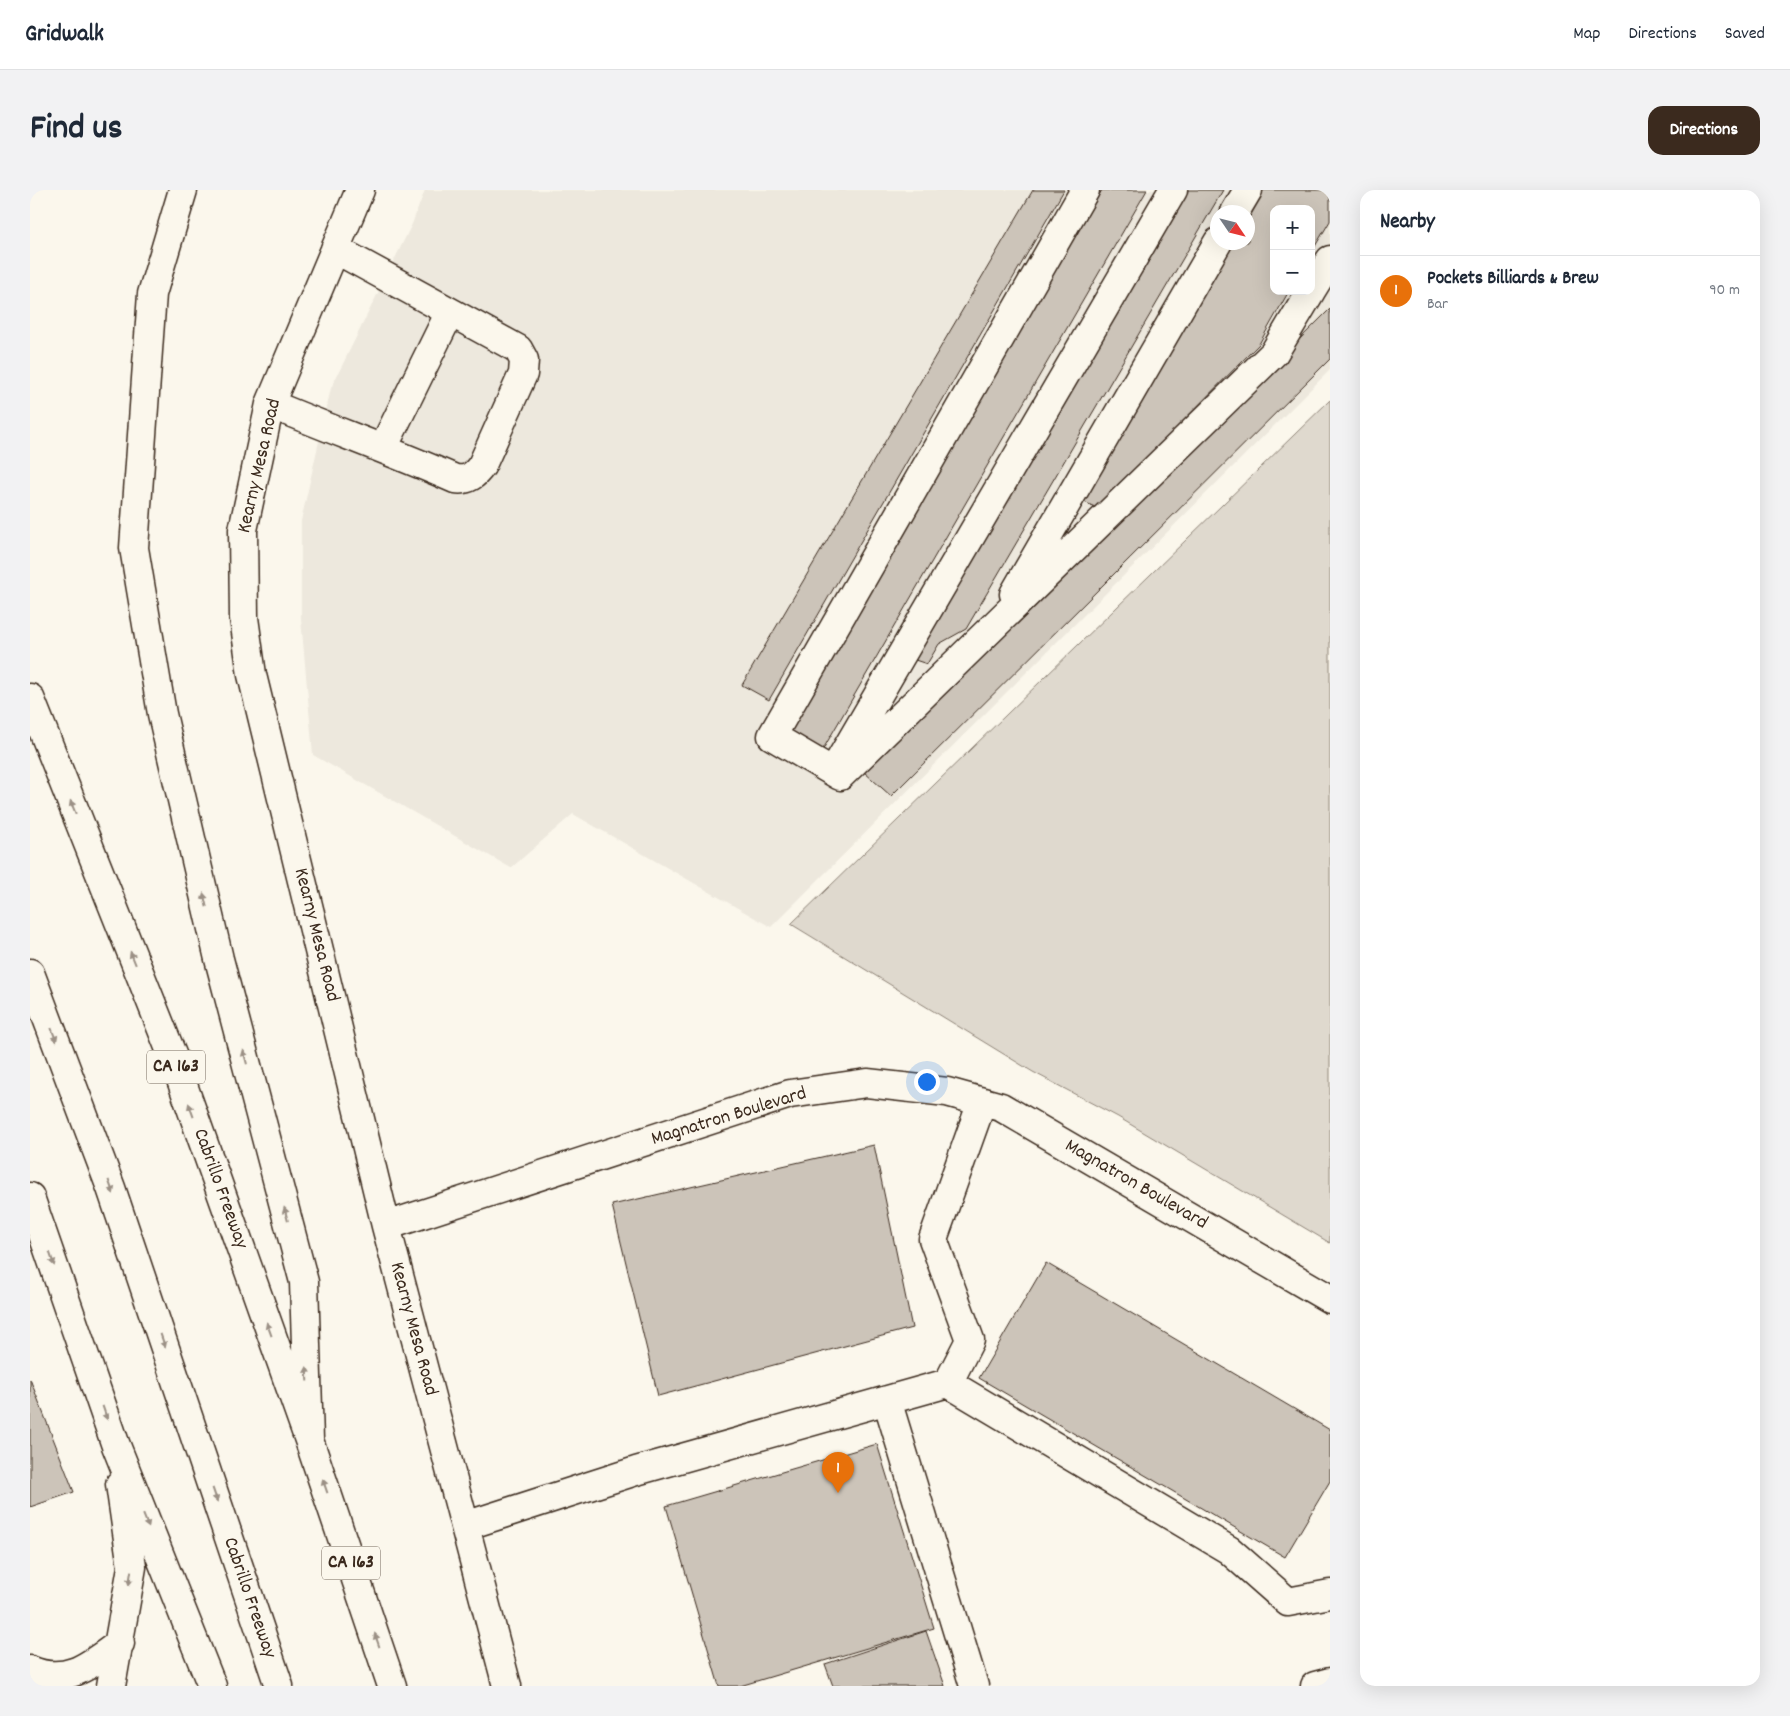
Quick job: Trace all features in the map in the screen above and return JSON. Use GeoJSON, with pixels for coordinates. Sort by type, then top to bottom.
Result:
{"type":"FeatureCollection","features":[{"type":"Feature","properties":{"kind":"main road"},"geometry":{"type":"LineString","coordinates":[[182,190],[152,294],[134,548],[162,714],[219,959],[304,1282],[309,1440]]}},
{"type":"Feature","properties":{"kind":"main road","name":"Kearny Mesa Road"},"geometry":{"type":"LineString","coordinates":[[360,190],[270,404],[243,530],[244,618],[252,675],[386,1226],[507,1686]]}},
{"type":"Feature","properties":{"kind":"main road"},"geometry":{"type":"LineString","coordinates":[[1085,190],[772,736],[840,776],[1274,353],[1309,295]]}},
{"type":"Feature","properties":{"kind":"main road"},"geometry":{"type":"LineString","coordinates":[[833,772],[1173,190]]}},
{"type":"Feature","properties":{"kind":"main road"},"geometry":{"type":"LineString","coordinates":[[1239,205],[1248,190]]}},
{"type":"Feature","properties":{"kind":"main road"},"geometry":{"type":"LineString","coordinates":[[270,404],[344,435],[383,448],[464,480],[476,474],[482,465],[522,374],[524,360],[518,350],[336,249]]}},
{"type":"Feature","properties":{"kind":"main road"},"geometry":{"type":"LineString","coordinates":[[997,623],[1213,250]]}},
{"type":"Feature","properties":{"kind":"main road"},"geometry":{"type":"LineString","coordinates":[[1315,284],[1330,260]]}},
{"type":"Feature","properties":{"kind":"main road"},"geometry":{"type":"LineString","coordinates":[[383,448],[450,312]]}},
{"type":"Feature","properties":{"kind":"main road","name":"Cabrillo Freeway"},"geometry":{"type":"LineString","coordinates":[[30,698],[172,1057],[309,1440],[392,1686]]}},
{"type":"Feature","properties":{"kind":"main road","name":"Cabrillo Freeway"},"geometry":{"type":"LineString","coordinates":[[30,973],[111,1188],[279,1686]]}},
{"type":"Feature","properties":{"kind":"main road","name":"Magnatron Boulevard"},"geometry":{"type":"LineString","coordinates":[[386,1226],[790,1094],[867,1083],[947,1092],[1001,1107],[1330,1299]]}},
{"type":"Feature","properties":{"kind":"main road"},"geometry":{"type":"LineString","coordinates":[[948,1383],[970,1340],[933,1239],[982,1102]]}},
{"type":"Feature","properties":{"kind":"main road"},"geometry":{"type":"LineString","coordinates":[[30,1197],[115,1443],[212,1686]]}},
{"type":"Feature","properties":{"kind":"main road"},"geometry":{"type":"LineString","coordinates":[[465,1526],[636,1471],[948,1383],[1229,1550],[1288,1602],[1330,1594]]}},
{"type":"Feature","properties":{"kind":"main road"},"geometry":{"type":"LineString","coordinates":[[887,1400],[974,1686]]}},
{"type":"Feature","properties":{"kind":"main road"},"geometry":{"type":"LineString","coordinates":[[111,1686],[132,1567],[115,1443]]}},
{"type":"Feature","properties":{"kind":"main road"},"geometry":{"type":"LineString","coordinates":[[30,1670],[43,1677],[64,1678],[81,1672],[120,1643]]}},
{"type":"Feature","properties":{"kind":"main road"},"geometry":{"type":"LineString","coordinates":[[1315,1686],[1330,1682]]}},
{"type":"Feature","properties":{"kind":"shaded area"},"geometry":{"type":"Polygon","coordinates":[[[425,190],[1330,190],[1330,370],[771,927],[573,814],[511,868],[313,755],[301,619],[301,521],[331,388],[412,224],[425,190]]]}},
{"type":"Feature","properties":{"kind":"shaded area"},"geometry":{"type":"Polygon","coordinates":[[[1330,400],[1330,1243],[1118,1117],[1033,1072],[791,924],[1330,400]]]}},
{"type":"Feature","properties":{"kind":"building"},"geometry":{"type":"Polygon","coordinates":[[[1033,190],[1064,190],[769,700],[742,685],[1033,190]]]}},
{"type":"Feature","properties":{"kind":"building"},"geometry":{"type":"Polygon","coordinates":[[[1102,190],[1147,190],[822,751],[787,732],[1102,190]]]}},
{"type":"Feature","properties":{"kind":"building"},"geometry":{"type":"Polygon","coordinates":[[[1182,190],[1223,190],[1214,205],[1210,205],[1210,212],[966,629],[939,644],[927,664],[912,659],[1182,190]]]}},
{"type":"Feature","properties":{"kind":"building"},"geometry":{"type":"Polygon","coordinates":[[[1260,190],[1330,190],[1330,221],[1315,246],[1315,205],[1270,205],[1270,295],[1287,295],[1259,344],[1097,508],[1078,499],[1224,250],[1255,250],[1255,205],[1252,205],[1260,190]]]}},
{"type":"Feature","properties":{"kind":"building"},"geometry":{"type":"Polygon","coordinates":[[[1330,309],[1330,359],[891,796],[864,772],[1330,309]]]}},
{"type":"Feature","properties":{"kind":"building"},"geometry":{"type":"Polygon","coordinates":[[[874,1145],[912,1328],[658,1396],[612,1205],[874,1145]]]}},
{"type":"Feature","properties":{"kind":"building"},"geometry":{"type":"Polygon","coordinates":[[[1046,1263],[1330,1430],[1330,1481],[1285,1557],[979,1378],[1046,1263]]]}},
{"type":"Feature","properties":{"kind":"building"},"geometry":{"type":"Polygon","coordinates":[[[30,1379],[74,1492],[30,1507],[30,1379]]]}},
{"type":"Feature","properties":{"kind":"building"},"geometry":{"type":"Polygon","coordinates":[[[877,1444],[934,1628],[740,1686],[719,1686],[666,1506],[877,1444]]]}},
{"type":"Feature","properties":{"kind":"building"},"geometry":{"type":"Polygon","coordinates":[[[926,1631],[945,1686],[833,1686],[825,1664],[926,1631]]]}},
{"type":"Feature","properties":{"kind":"place","name":"Pockets Billiards & Brew"},"geometry":{"type":"Point","coordinates":[838,1493]}}]}
